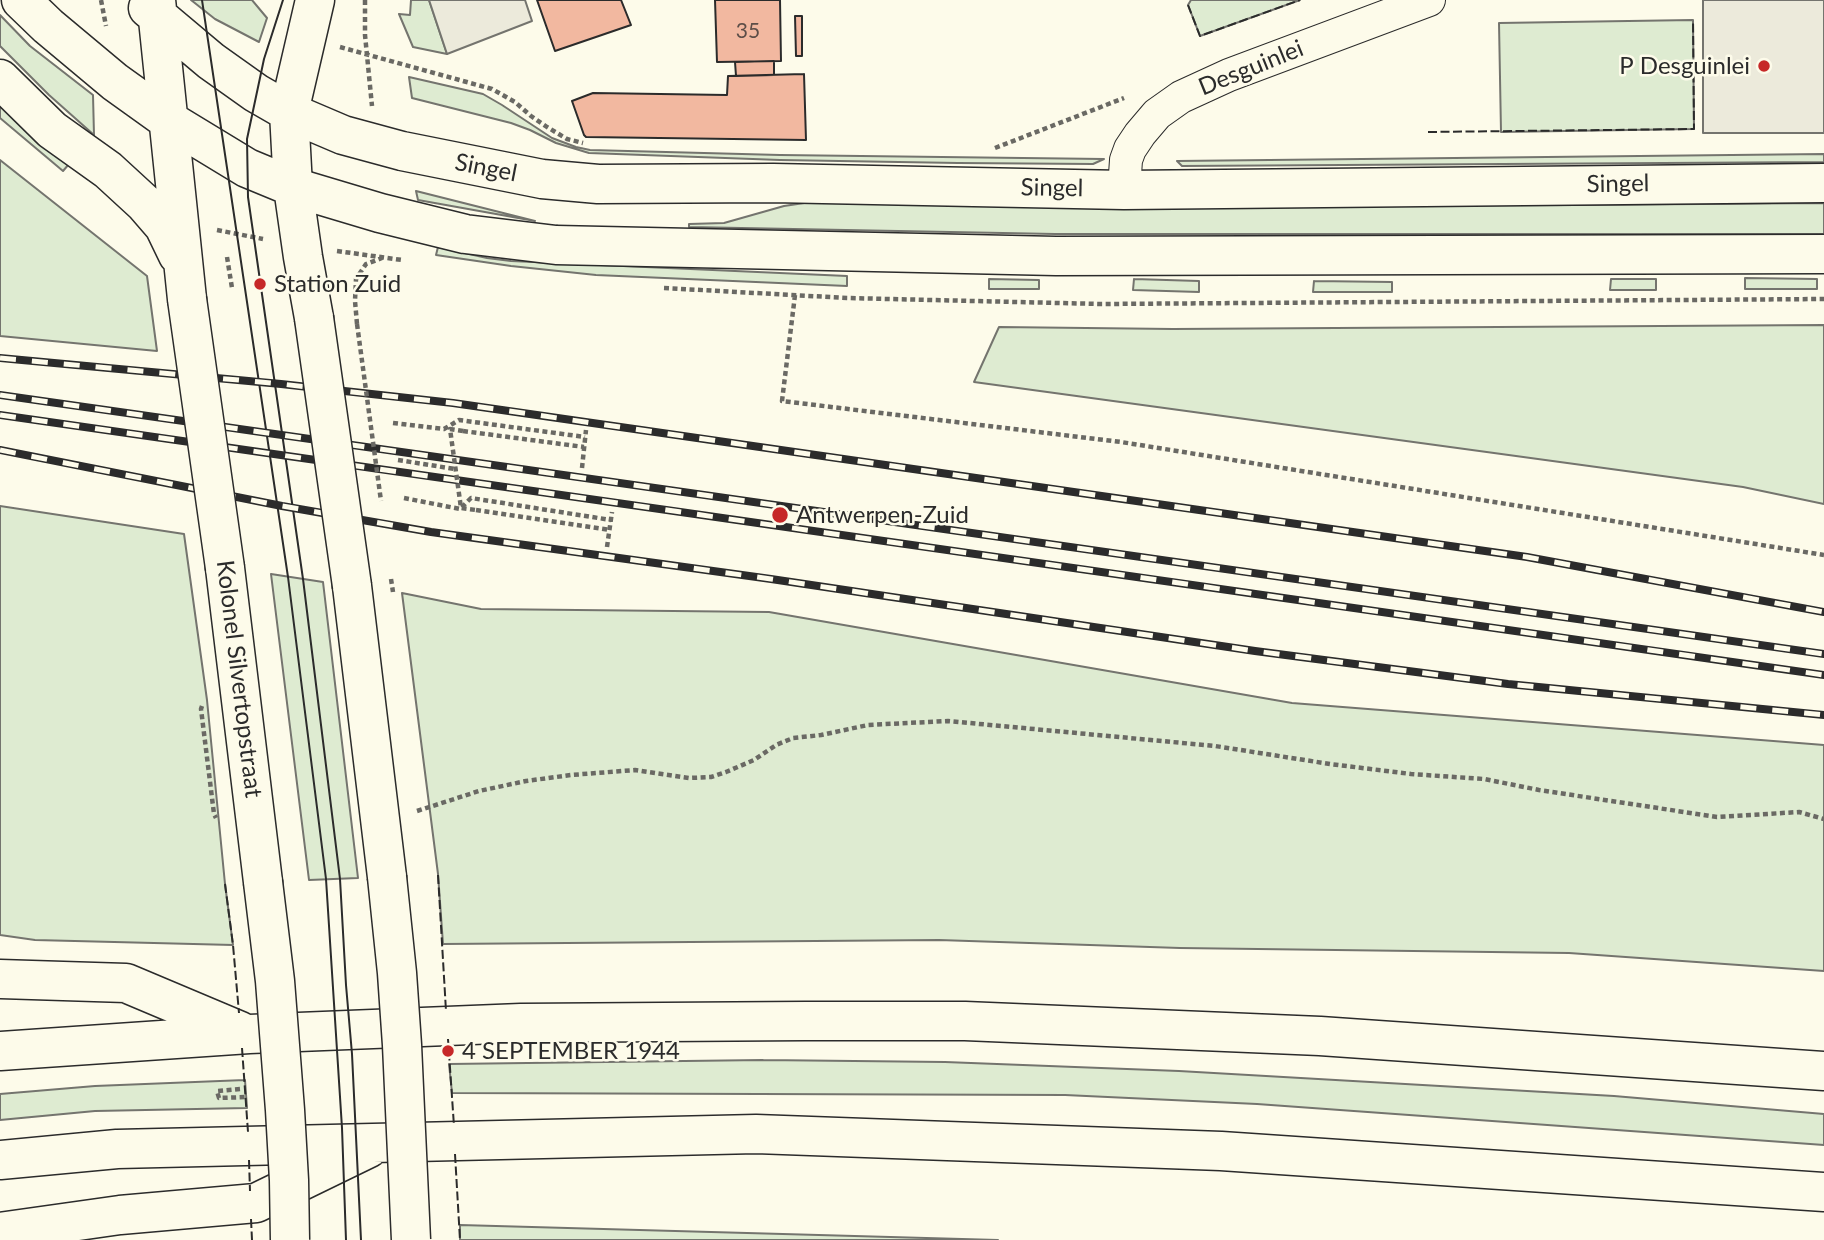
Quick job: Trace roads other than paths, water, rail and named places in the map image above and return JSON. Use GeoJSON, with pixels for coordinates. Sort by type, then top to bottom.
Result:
{"type":"FeatureCollection","features":[{"type":"Feature","properties":{"kind":"main road"},"geometry":{"type":"LineString","coordinates":[[21,0],[115,82],[168,120],[237,163],[293,187],[380,213],[465,234],[556,244],[1056,256],[1824,254]]}},
{"type":"Feature","properties":{"kind":"main road"},"geometry":{"type":"LineString","coordinates":[[315,0],[289,112],[293,187],[352,586],[387,877],[402,1045],[411,1240]]}},
{"type":"Feature","properties":{"kind":"main road","name":"Kolonel Silvertopstraat"},"geometry":{"type":"LineString","coordinates":[[151,6],[168,120],[185,281],[225,568],[275,981],[289,1180],[289,1240]]}},
{"type":"Feature","properties":{"kind":"main road","name":"Singel"},"geometry":{"type":"LineString","coordinates":[[151,6],[211,61],[256,93],[289,112],[343,135],[402,151],[542,179],[598,184],[772,183],[1124,190],[1824,183]]}},
{"type":"Feature","properties":{"kind":"main road"},"geometry":{"type":"LineString","coordinates":[[0,79],[52,130],[108,170],[145,204],[164,226],[185,281]]}},
{"type":"Feature","properties":{"kind":"main road"},"geometry":{"type":"LineString","coordinates":[[0,979],[126,983],[249,1034]]}},
{"type":"Feature","properties":{"kind":"main road"},"geometry":{"type":"LineString","coordinates":[[0,1051],[249,1034],[521,1023],[965,1021],[1321,1036],[1824,1071]]}},
{"type":"Feature","properties":{"kind":"main road"},"geometry":{"type":"LineString","coordinates":[[0,1160],[117,1149],[756,1134],[1222,1152],[1824,1192]]}},
{"type":"Feature","properties":{"kind":"main road"},"geometry":{"type":"LineString","coordinates":[[0,1232],[120,1215],[257,1203],[381,1143]]}},
{"type":"Feature","properties":{"kind":"street","name":"Desguinlei"},"geometry":{"type":"LineString","coordinates":[[1124,190],[1126,160],[1130,149],[1157,114],[1181,97],[1363,11],[1429,0]]}},
{"type":"Feature","properties":{"kind":"tram line"},"geometry":{"type":"LineString","coordinates":[[202,0],[288,577],[326,879],[342,1128],[346,1240]]}},
{"type":"Feature","properties":{"kind":"tram line"},"geometry":{"type":"LineString","coordinates":[[283,0],[264,59],[247,139],[248,197],[303,579],[340,879],[361,1240]]}},
{"type":"Feature","properties":{"kind":"railway"},"geometry":{"type":"LineString","coordinates":[[0,358],[453,403],[1527,557],[1824,612]]}},
{"type":"Feature","properties":{"kind":"railway"},"geometry":{"type":"LineString","coordinates":[[0,395],[1824,654]]}},
{"type":"Feature","properties":{"kind":"railway"},"geometry":{"type":"LineString","coordinates":[[0,415],[1824,675]]}},
{"type":"Feature","properties":{"kind":"railway"},"geometry":{"type":"LineString","coordinates":[[0,450],[282,506],[431,532],[1255,651],[1508,684],[1824,715]]}},
{"type":"Feature","properties":{"kind":"place","name":"P Desguinlei"},"geometry":{"type":"Point","coordinates":[1764,66]}},
{"type":"Feature","properties":{"kind":"place","name":"Station Zuid"},"geometry":{"type":"Point","coordinates":[260,284]}},
{"type":"Feature","properties":{"kind":"place","name":"Antwerpen-Zuid"},"geometry":{"type":"Point","coordinates":[780,515]}},
{"type":"Feature","properties":{"kind":"place","name":"4 SEPTEMBER 1944"},"geometry":{"type":"Point","coordinates":[448,1051]}}]}
